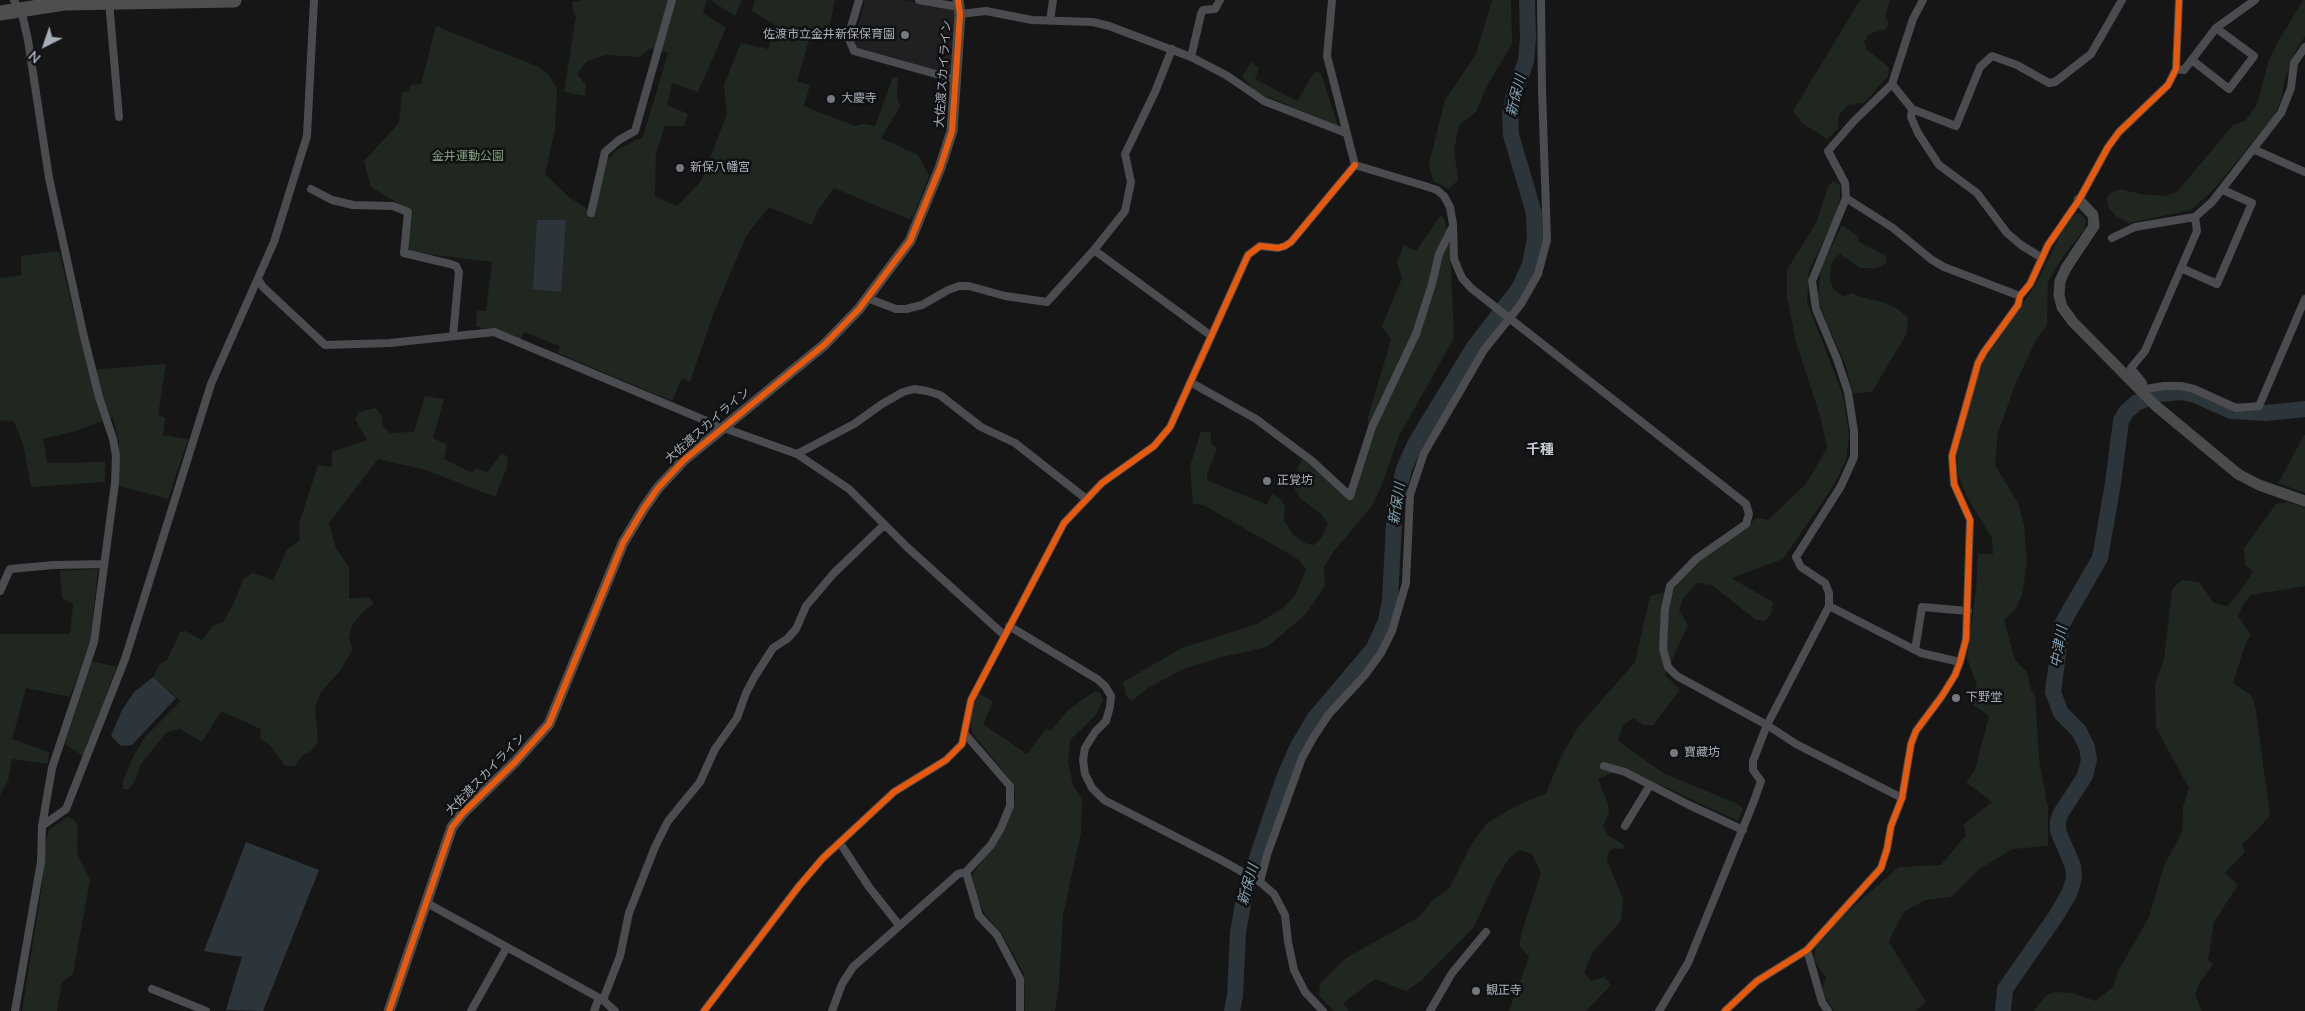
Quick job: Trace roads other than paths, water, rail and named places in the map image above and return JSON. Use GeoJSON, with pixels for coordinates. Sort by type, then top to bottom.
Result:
{"type":"FeatureCollection","features":[{"type":"Feature","properties":{"kind":"highway"},"geometry":{"type":"LineString","coordinates":[[0,13],[17,5],[234,0]]}},
{"type":"Feature","properties":{"kind":"street"},"geometry":{"type":"LineString","coordinates":[[42,826],[66,809],[124,659],[212,384],[274,242],[307,136],[314,0]]}},
{"type":"Feature","properties":{"kind":"street"},"geometry":{"type":"LineString","coordinates":[[591,213],[604,152],[619,140],[635,131],[672,0]]}},
{"type":"Feature","properties":{"kind":"street"},"geometry":{"type":"LineString","coordinates":[[859,0],[848,37],[854,51],[957,80]]}},
{"type":"Feature","properties":{"kind":"street"},"geometry":{"type":"LineString","coordinates":[[919,0],[1032,20],[1093,22],[1110,26],[1191,57],[1226,75],[1264,102],[1346,134]]}},
{"type":"Feature","properties":{"kind":"street"},"geometry":{"type":"LineString","coordinates":[[1050,21],[1053,0]]}},
{"type":"Feature","properties":{"kind":"street"},"geometry":{"type":"LineString","coordinates":[[1191,57],[1203,10],[1215,9],[1220,0]]}},
{"type":"Feature","properties":{"kind":"street"},"geometry":{"type":"LineString","coordinates":[[1332,0],[1327,56],[1355,165]]}},
{"type":"Feature","properties":{"kind":"street"},"geometry":{"type":"LineString","coordinates":[[1260,882],[1267,855],[1302,758],[1312,738],[1329,714],[1381,653],[1392,631],[1401,607],[1406,583],[1408,514],[1410,495],[1418,467],[1484,350],[1510,320],[1538,274],[1548,240],[1542,90],[1541,0]]}},
{"type":"Feature","properties":{"kind":"street"},"geometry":{"type":"LineString","coordinates":[[1659,1011],[1688,963],[1743,830],[1761,781],[1753,770],[1753,761],[1767,725],[1829,606],[1828,588],[1818,577],[1801,567],[1796,557],[1841,486],[1854,458],[1854,431],[1848,392],[1837,359],[1816,309],[1812,281],[1846,198],[1845,183],[1828,151],[1854,121],[1892,84],[1912,18],[1923,0]]}},
{"type":"Feature","properties":{"kind":"street"},"geometry":{"type":"LineString","coordinates":[[1892,84],[1912,109],[1956,126],[1980,67],[1992,56],[2017,65],[2049,83],[2055,82],[2091,54],[2122,0]]}},
{"type":"Feature","properties":{"kind":"street"},"geometry":{"type":"LineString","coordinates":[[1725,1011],[1757,981],[1807,950],[1881,868],[1888,849],[1891,826],[1902,798],[1906,768],[1916,731],[1948,688],[1960,662],[1966,639],[1970,520],[1954,484],[1953,450],[1978,364],[1984,352],[2018,304],[2020,296],[2030,284],[2048,245],[2079,200],[2108,148],[2119,132],[2168,85],[2176,69],[2179,0]]}},
{"type":"Feature","properties":{"kind":"street"},"geometry":{"type":"LineString","coordinates":[[2176,69],[2184,70],[2216,28],[2255,0]]}},
{"type":"Feature","properties":{"kind":"street"},"geometry":{"type":"LineString","coordinates":[[110,2],[119,117]]}},
{"type":"Feature","properties":{"kind":"street"},"geometry":{"type":"LineString","coordinates":[[14,1011],[41,862],[42,826],[52,768],[94,642],[115,482],[116,456],[113,439],[99,396],[84,337],[49,178],[28,40],[17,5]]}},
{"type":"Feature","properties":{"kind":"street","name":"大佐渡スカイライン"},"geometry":{"type":"LineString","coordinates":[[389,1011],[452,827],[462,813],[522,755],[548,724],[634,524],[670,474],[721,427],[824,345],[867,298],[910,241],[940,168],[952,132],[957,80],[959,7]]}},
{"type":"Feature","properties":{"kind":"street"},"geometry":{"type":"LineString","coordinates":[[2192,60],[2229,89],[2254,56],[2216,28]]}},
{"type":"Feature","properties":{"kind":"street"},"geometry":{"type":"LineString","coordinates":[[2112,238],[2135,227],[2195,217],[2223,190],[2284,107],[2290,88],[2294,63],[2305,47]]}},
{"type":"Feature","properties":{"kind":"street"},"geometry":{"type":"LineString","coordinates":[[867,298],[896,309],[906,309],[922,305],[948,290],[959,286],[969,286],[1005,296],[1047,302],[1094,250],[1125,211],[1131,182],[1125,154],[1155,92],[1172,49]]}},
{"type":"Feature","properties":{"kind":"street"},"geometry":{"type":"LineString","coordinates":[[1912,109],[1911,117],[1918,134],[1939,165],[1977,192],[2007,233],[2042,258]]}},
{"type":"Feature","properties":{"kind":"street"},"geometry":{"type":"LineString","coordinates":[[2253,149],[2305,172]]}},
{"type":"Feature","properties":{"kind":"street"},"geometry":{"type":"LineString","coordinates":[[1355,165],[1437,190],[1444,196],[1450,207],[1453,224],[1454,259],[1471,288],[1486,302],[1746,504],[1749,514],[1746,524],[1696,559],[1670,586],[1665,609],[1662,649],[1668,667],[1677,676],[1767,725],[1796,744],[1902,798]]}},
{"type":"Feature","properties":{"kind":"street"},"geometry":{"type":"LineString","coordinates":[[704,1011],[799,886],[840,843],[894,792],[946,760],[962,744],[971,700],[1064,523],[1085,498],[1102,483],[1154,446],[1163,436],[1176,414],[1210,335],[1248,255],[1260,246],[1278,248],[1291,242],[1355,165]]}},
{"type":"Feature","properties":{"kind":"street"},"geometry":{"type":"LineString","coordinates":[[311,188],[332,200],[353,205],[393,206],[408,212],[404,253],[456,266],[459,272],[453,336]]}},
{"type":"Feature","properties":{"kind":"street"},"geometry":{"type":"LineString","coordinates":[[2181,268],[2217,284],[2252,203],[2223,190]]}},
{"type":"Feature","properties":{"kind":"street"},"geometry":{"type":"LineString","coordinates":[[1846,198],[1893,228],[1932,260],[1944,267],[2020,296]]}},
{"type":"Feature","properties":{"kind":"street"},"geometry":{"type":"LineString","coordinates":[[2079,200],[2093,215],[2094,226],[2066,268],[2060,281],[2059,295],[2062,307],[2073,322],[2156,406],[2238,474],[2259,485],[2305,501]]}},
{"type":"Feature","properties":{"kind":"street"},"geometry":{"type":"LineString","coordinates":[[2141,392],[2142,382],[2131,368],[2145,351],[2197,231],[2195,217]]}},
{"type":"Feature","properties":{"kind":"street"},"geometry":{"type":"LineString","coordinates":[[1190,382],[1256,419],[1312,461],[1350,496],[1372,427],[1416,334],[1432,284],[1439,254],[1453,224]]}},
{"type":"Feature","properties":{"kind":"street"},"geometry":{"type":"LineString","coordinates":[[1094,250],[1210,335]]}},
{"type":"Feature","properties":{"kind":"street"},"geometry":{"type":"LineString","coordinates":[[258,279],[325,346],[494,332],[721,427],[797,454],[849,489],[1004,635]]}},
{"type":"Feature","properties":{"kind":"street"},"geometry":{"type":"LineString","coordinates":[[2141,392],[2164,386],[2181,386],[2194,389],[2236,408],[2259,406],[2305,299]]}},
{"type":"Feature","properties":{"kind":"street"},"geometry":{"type":"LineString","coordinates":[[797,454],[854,424],[903,392],[914,389],[928,391],[940,395],[981,427],[1015,443],[1085,498]]}},
{"type":"Feature","properties":{"kind":"street"},"geometry":{"type":"LineString","coordinates":[[594,1011],[620,956],[629,913],[655,847],[668,821],[700,782],[715,749],[737,718],[755,676],[773,648],[787,639],[796,629],[806,606],[834,573],[884,524]]}},
{"type":"Feature","properties":{"kind":"street"},"geometry":{"type":"LineString","coordinates":[[0,591],[10,569],[54,565],[104,564]]}},
{"type":"Feature","properties":{"kind":"street"},"geometry":{"type":"LineString","coordinates":[[1829,606],[1915,650],[1960,662]]}},
{"type":"Feature","properties":{"kind":"street"},"geometry":{"type":"LineString","coordinates":[[1915,650],[1922,608],[1968,611]]}},
{"type":"Feature","properties":{"kind":"street"},"geometry":{"type":"LineString","coordinates":[[1009,626],[1097,680],[1105,686],[1111,696],[1106,721],[1095,732],[1086,748],[1084,760],[1085,774],[1092,788],[1104,800],[1235,868],[1260,882],[1274,894],[1286,914],[1288,942],[1294,970],[1305,992],[1322,1011]]}},
{"type":"Feature","properties":{"kind":"street"},"geometry":{"type":"LineString","coordinates":[[832,1011],[842,984],[853,967],[958,874],[966,872],[991,844],[1001,828],[1010,806],[1010,786],[965,734]]}},
{"type":"Feature","properties":{"kind":"street"},"geometry":{"type":"LineString","coordinates":[[1604,766],[1625,772],[1743,830]]}},
{"type":"Feature","properties":{"kind":"street"},"geometry":{"type":"LineString","coordinates":[[1625,826],[1650,785]]}},
{"type":"Feature","properties":{"kind":"street"},"geometry":{"type":"LineString","coordinates":[[840,843],[869,887],[899,925]]}},
{"type":"Feature","properties":{"kind":"street"},"geometry":{"type":"LineString","coordinates":[[966,872],[979,916],[997,935],[1020,979],[1020,1011]]}},
{"type":"Feature","properties":{"kind":"street"},"geometry":{"type":"LineString","coordinates":[[425,902],[601,999],[615,1011]]}},
{"type":"Feature","properties":{"kind":"street"},"geometry":{"type":"LineString","coordinates":[[1430,1011],[1452,973],[1486,932]]}},
{"type":"Feature","properties":{"kind":"street"},"geometry":{"type":"LineString","coordinates":[[470,1011],[507,947]]}},
{"type":"Feature","properties":{"kind":"street"},"geometry":{"type":"LineString","coordinates":[[1807,950],[1822,1002],[1828,1011]]}},
{"type":"Feature","properties":{"kind":"street"},"geometry":{"type":"LineString","coordinates":[[152,990],[206,1011]]}},
{"type":"Feature","properties":{"kind":"waterway","name":"新保川"},"geometry":{"type":"LineString","coordinates":[[1232,1011],[1235,996],[1238,932],[1245,893],[1284,778],[1298,746],[1314,719],[1374,648],[1386,621],[1390,600],[1395,505],[1404,469],[1415,444],[1474,347],[1520,287],[1530,264],[1535,240],[1534,213],[1511,135],[1510,114],[1514,95],[1526,61],[1528,37],[1527,0]]}},
{"type":"Feature","properties":{"kind":"waterway","name":"中津川"},"geometry":{"type":"LineString","coordinates":[[2003,1011],[2005,989],[2056,916],[2070,892],[2074,878],[2073,866],[2058,831],[2058,821],[2061,813],[2085,776],[2089,760],[2087,747],[2079,731],[2061,713],[2053,692],[2062,624],[2100,558],[2121,421],[2126,412],[2136,403],[2158,394],[2183,392],[2195,395],[2231,411],[2266,413],[2305,409]]}},
{"type":"Feature","properties":{"kind":"place","name":"佐渡市立金井新保保育園"},"geometry":{"type":"Point","coordinates":[905,35]}},
{"type":"Feature","properties":{"kind":"place","name":"大慶寺"},"geometry":{"type":"Point","coordinates":[831,99]}},
{"type":"Feature","properties":{"kind":"place","name":"新保八幡宮"},"geometry":{"type":"Point","coordinates":[680,168]}},
{"type":"Feature","properties":{"kind":"place","name":"正覚坊"},"geometry":{"type":"Point","coordinates":[1267,481]}},
{"type":"Feature","properties":{"kind":"place","name":"下野堂"},"geometry":{"type":"Point","coordinates":[1956,698]}},
{"type":"Feature","properties":{"kind":"place","name":"寶藏坊"},"geometry":{"type":"Point","coordinates":[1674,753]}},
{"type":"Feature","properties":{"kind":"place","name":"観正寺"},"geometry":{"type":"Point","coordinates":[1476,991]}},
{"type":"Feature","properties":{"kind":"district","name":"千種"},"geometry":{"type":"Point","coordinates":[1540,451]}},
{"type":"Feature","properties":{"kind":"park label","name":"金井運動公園"},"geometry":{"type":"Point","coordinates":[468,157]}}]}
